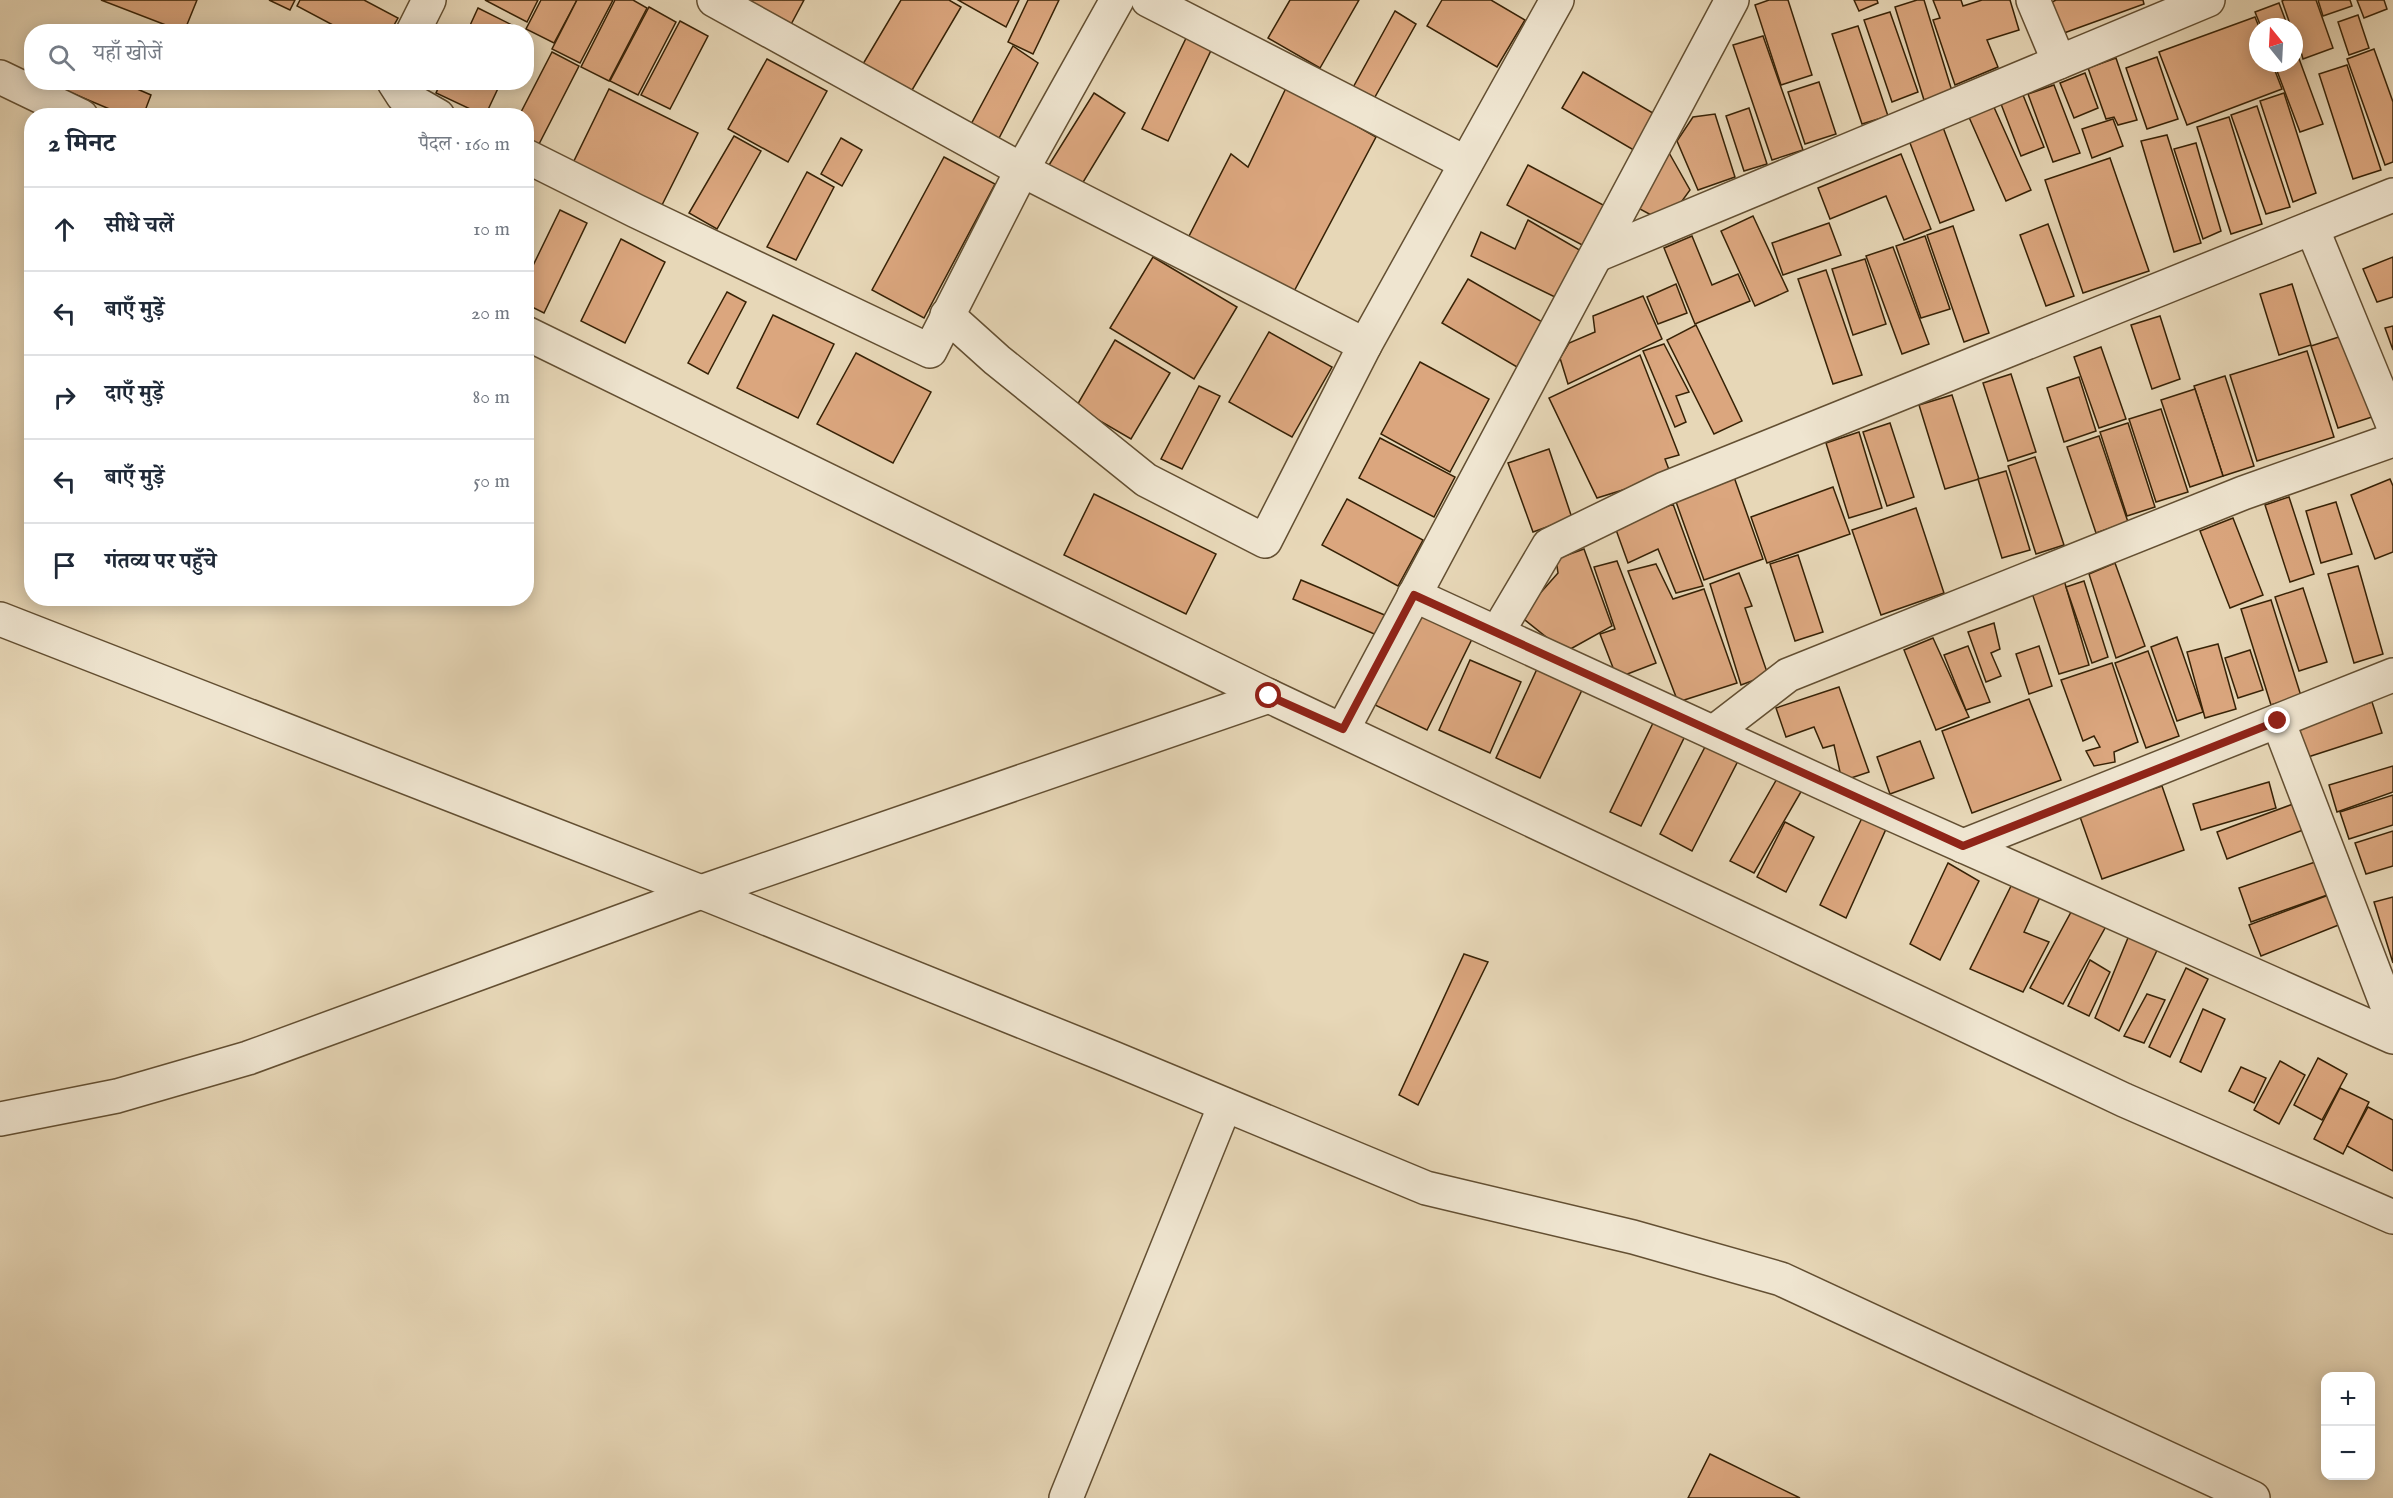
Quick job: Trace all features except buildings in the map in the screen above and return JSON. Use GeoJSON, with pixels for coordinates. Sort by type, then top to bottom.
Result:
{"type":"FeatureCollection","features":[{"type":"Feature","properties":{"kind":"street"},"geometry":{"type":"LineString","coordinates":[[417,24],[429,0]]}},
{"type":"Feature","properties":{"kind":"street"},"geometry":{"type":"LineString","coordinates":[[714,0],[1022,170],[1365,345]]}},
{"type":"Feature","properties":{"kind":"street"},"geometry":{"type":"LineString","coordinates":[[534,160],[930,351],[1022,170],[1117,0]]}},
{"type":"Feature","properties":{"kind":"street"},"geometry":{"type":"LineString","coordinates":[[1148,0],[1466,163]]}},
{"type":"Feature","properties":{"kind":"street"},"geometry":{"type":"LineString","coordinates":[[947,315],[997,360],[1146,480],[1265,542],[1365,345],[1557,0]]}},
{"type":"Feature","properties":{"kind":"street"},"geometry":{"type":"LineString","coordinates":[[1343,729],[1598,255],[1732,0]]}},
{"type":"Feature","properties":{"kind":"street"},"geometry":{"type":"LineString","coordinates":[[2033,0],[2059,62]]}},
{"type":"Feature","properties":{"kind":"street"},"geometry":{"type":"LineString","coordinates":[[1598,255],[2208,0]]}},
{"type":"Feature","properties":{"kind":"street"},"geometry":{"type":"LineString","coordinates":[[0,77],[24,88]]}},
{"type":"Feature","properties":{"kind":"street"},"geometry":{"type":"LineString","coordinates":[[27,90],[65,108]]}},
{"type":"Feature","properties":{"kind":"street"},"geometry":{"type":"LineString","coordinates":[[399,90],[403,96],[424,108]]}},
{"type":"Feature","properties":{"kind":"street"},"geometry":{"type":"LineString","coordinates":[[0,104],[34,108]]}},
{"type":"Feature","properties":{"kind":"street"},"geometry":{"type":"LineString","coordinates":[[1497,633],[1549,546],[1559,540],[1664,489],[2393,195]]}},
{"type":"Feature","properties":{"kind":"street"},"geometry":{"type":"LineString","coordinates":[[2312,228],[2393,425]]}},
{"type":"Feature","properties":{"kind":"street"},"geometry":{"type":"LineString","coordinates":[[534,337],[1269,696],[1343,729],[2124,1101],[2393,1217]]}},
{"type":"Feature","properties":{"kind":"street"},"geometry":{"type":"LineString","coordinates":[[1713,732],[1788,675],[2243,493],[2393,440]]}},
{"type":"Feature","properties":{"kind":"street"},"geometry":{"type":"LineString","coordinates":[[1414,595],[1963,846],[2393,1037]]}},
{"type":"Feature","properties":{"kind":"street"},"geometry":{"type":"LineString","coordinates":[[0,619],[701,892],[1426,1188],[1633,1237],[1781,1279],[2253,1498]]}},
{"type":"Feature","properties":{"kind":"street"},"geometry":{"type":"LineString","coordinates":[[1963,846],[2393,675]]}},
{"type":"Feature","properties":{"kind":"street"},"geometry":{"type":"LineString","coordinates":[[0,1119],[117,1096],[248,1058],[701,892],[1269,696]]}},
{"type":"Feature","properties":{"kind":"street"},"geometry":{"type":"LineString","coordinates":[[2278,721],[2393,1021]]}},
{"type":"Feature","properties":{"kind":"street"},"geometry":{"type":"LineString","coordinates":[[1066,1498],[1225,1105]]}},
{"type":"Feature","properties":{"kind":"route"},"geometry":{"type":"LineString","coordinates":[[1269,696],[1343,729],[1414,595],[1963,846],[2278,721]]}}]}
